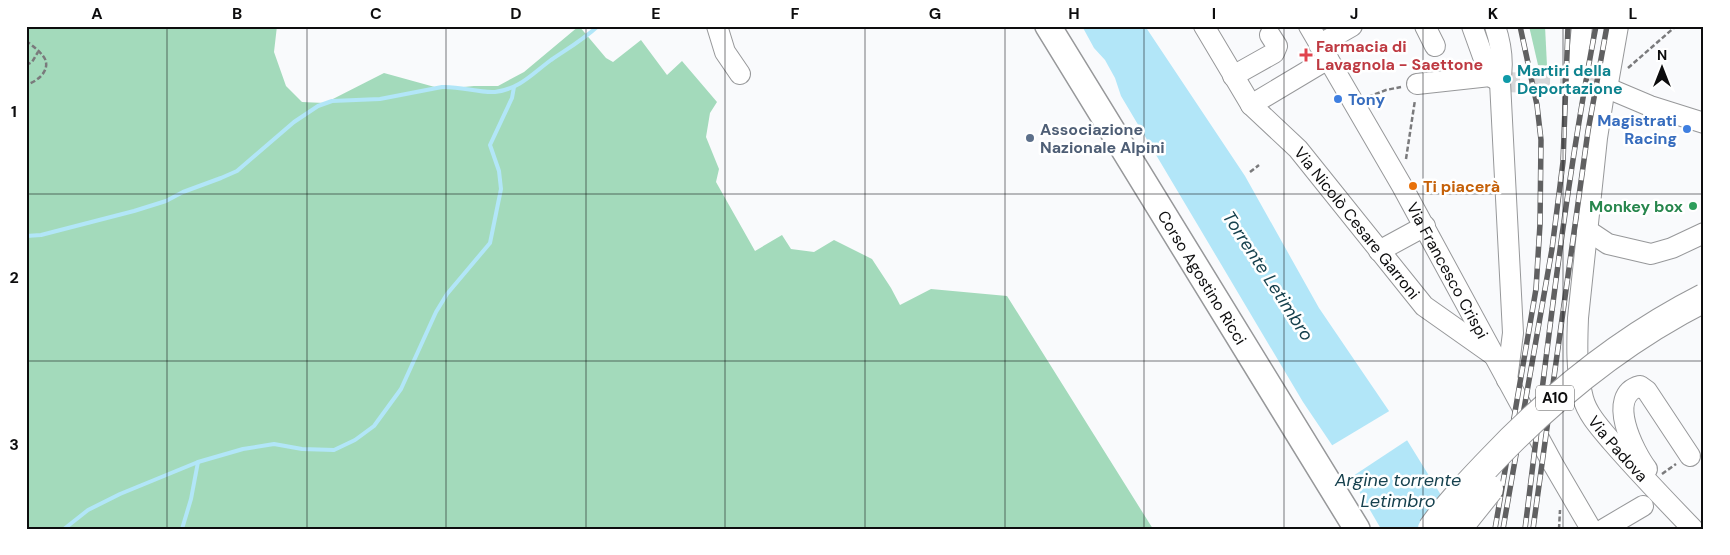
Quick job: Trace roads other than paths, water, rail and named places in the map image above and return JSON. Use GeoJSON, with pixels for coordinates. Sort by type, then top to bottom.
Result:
{"type":"FeatureCollection","features":[{"type":"Feature","properties":{"kind":"highway","name":"A10"},"geometry":{"type":"LineString","coordinates":[[1432,529],[1470,483],[1509,441],[1558,395],[1599,362],[1643,333],[1704,298]]}},
{"type":"Feature","properties":{"kind":"highway","name":"A10"},"geometry":{"type":"LineString","coordinates":[[1456,529],[1517,460],[1564,415],[1636,359],[1667,338],[1704,319]]}},
{"type":"Feature","properties":{"kind":"main road","name":"Corso Agostino Ricci"},"geometry":{"type":"LineString","coordinates":[[1048,26],[1357,529]]}},
{"type":"Feature","properties":{"kind":"street"},"geometry":{"type":"LineString","coordinates":[[717,26],[725,52],[740,74]]}},
{"type":"Feature","properties":{"kind":"street","name":"Via Nicolò Cesare Garroni"},"geometry":{"type":"LineString","coordinates":[[1204,26],[1251,105],[1298,149],[1424,306],[1495,356]]}},
{"type":"Feature","properties":{"kind":"street","name":"Via Francesco Crispi"},"geometry":{"type":"LineString","coordinates":[[1309,26],[1402,186],[1553,464],[1591,529]]}},
{"type":"Feature","properties":{"kind":"street"},"geometry":{"type":"LineString","coordinates":[[1251,105],[1324,52],[1352,26]]}},
{"type":"Feature","properties":{"kind":"street"},"geometry":{"type":"LineString","coordinates":[[1425,26],[1435,46]]}},
{"type":"Feature","properties":{"kind":"street"},"geometry":{"type":"LineString","coordinates":[[1472,26],[1495,79],[1513,333],[1507,380]]}},
{"type":"Feature","properties":{"kind":"street"},"geometry":{"type":"LineString","coordinates":[[1417,84],[1495,79],[1503,69],[1500,39],[1495,26]]}},
{"type":"Feature","properties":{"kind":"street"},"geometry":{"type":"LineString","coordinates":[[1576,85],[1582,26]]}},
{"type":"Feature","properties":{"kind":"street","name":"Via Padova"},"geometry":{"type":"LineString","coordinates":[[1618,26],[1597,138],[1576,346],[1583,400],[1597,424],[1637,471],[1658,487],[1693,529]]}},
{"type":"Feature","properties":{"kind":"street"},"geometry":{"type":"LineString","coordinates":[[1233,76],[1274,52],[1277,46],[1270,35]]}},
{"type":"Feature","properties":{"kind":"street"},"geometry":{"type":"LineString","coordinates":[[1607,85],[1650,106],[1704,123]]}},
{"type":"Feature","properties":{"kind":"street"},"geometry":{"type":"LineString","coordinates":[[1380,251],[1424,226]]}},
{"type":"Feature","properties":{"kind":"street"},"geometry":{"type":"LineString","coordinates":[[1587,230],[1608,244],[1650,254],[1672,248],[1704,233]]}},
{"type":"Feature","properties":{"kind":"street"},"geometry":{"type":"LineString","coordinates":[[1658,487],[1639,456],[1624,420],[1623,404],[1634,387],[1640,386],[1647,391],[1690,456]]}},
{"type":"Feature","properties":{"kind":"street"},"geometry":{"type":"LineString","coordinates":[[1604,529],[1643,506]]}},
{"type":"Feature","properties":{"kind":"water","name":"Argine torrente Letimbro"},"geometry":{"type":"Polygon","coordinates":[[[1082,26],[1145,26],[1245,176],[1319,308],[1389,411],[1462,529],[1381,529],[1121,96],[1115,78],[1105,60],[1094,48],[1082,26]]]}},
{"type":"Feature","properties":{"kind":"waterway"},"geometry":{"type":"LineString","coordinates":[[26,236],[41,235],[134,211],[166,201],[183,192],[237,171],[294,122],[318,106],[332,101],[380,99],[442,87],[489,92],[512,88],[526,80],[598,26]]}},
{"type":"Feature","properties":{"kind":"waterway"},"geometry":{"type":"LineString","coordinates":[[64,529],[88,510],[120,494],[198,462],[243,449],[274,444],[302,449],[334,450],[355,440],[374,426],[401,389],[436,312],[447,294],[490,243],[501,189],[499,171],[490,145],[512,98],[514,87]]}},
{"type":"Feature","properties":{"kind":"waterway"},"geometry":{"type":"LineString","coordinates":[[182,529],[191,499],[198,462]]}},
{"type":"Feature","properties":{"kind":"tunnel"},"geometry":{"type":"LineString","coordinates":[[1500,82],[1570,84]]}},
{"type":"Feature","properties":{"kind":"tunnel"},"geometry":{"type":"LineString","coordinates":[[1582,85],[1605,87]]}},
{"type":"Feature","properties":{"kind":"railway"},"geometry":{"type":"LineString","coordinates":[[1495,529],[1536,289],[1540,224],[1541,140],[1537,105],[1520,26]]}},
{"type":"Feature","properties":{"kind":"railway"},"geometry":{"type":"LineString","coordinates":[[1503,529],[1552,249],[1563,162],[1568,26]]}},
{"type":"Feature","properties":{"kind":"railway"},"geometry":{"type":"LineString","coordinates":[[1525,529],[1565,214],[1596,26]]}},
{"type":"Feature","properties":{"kind":"railway"},"geometry":{"type":"LineString","coordinates":[[1533,529],[1588,131],[1607,26]]}},
{"type":"Feature","properties":{"kind":"place","name":"Farmacia di Lavagnola - Saettone"},"geometry":{"type":"Point","coordinates":[1306,55]}},
{"type":"Feature","properties":{"kind":"place","name":"Martiri della Deportazione"},"geometry":{"type":"Point","coordinates":[1507,79]}},
{"type":"Feature","properties":{"kind":"place","name":"Tony"},"geometry":{"type":"Point","coordinates":[1338,99]}},
{"type":"Feature","properties":{"kind":"place","name":"Magistrati Racing"},"geometry":{"type":"Point","coordinates":[1687,129]}},
{"type":"Feature","properties":{"kind":"place","name":"Associazione Nazionale Alpini"},"geometry":{"type":"Point","coordinates":[1030,138]}},
{"type":"Feature","properties":{"kind":"place","name":"Ti piacerà"},"geometry":{"type":"Point","coordinates":[1413,186]}},
{"type":"Feature","properties":{"kind":"place","name":"Monkey box"},"geometry":{"type":"Point","coordinates":[1693,206]}},
{"type":"Feature","properties":{"kind":"water label","name":"Torrente Letimbro"},"geometry":{"type":"Point","coordinates":[1268,276]}}]}
